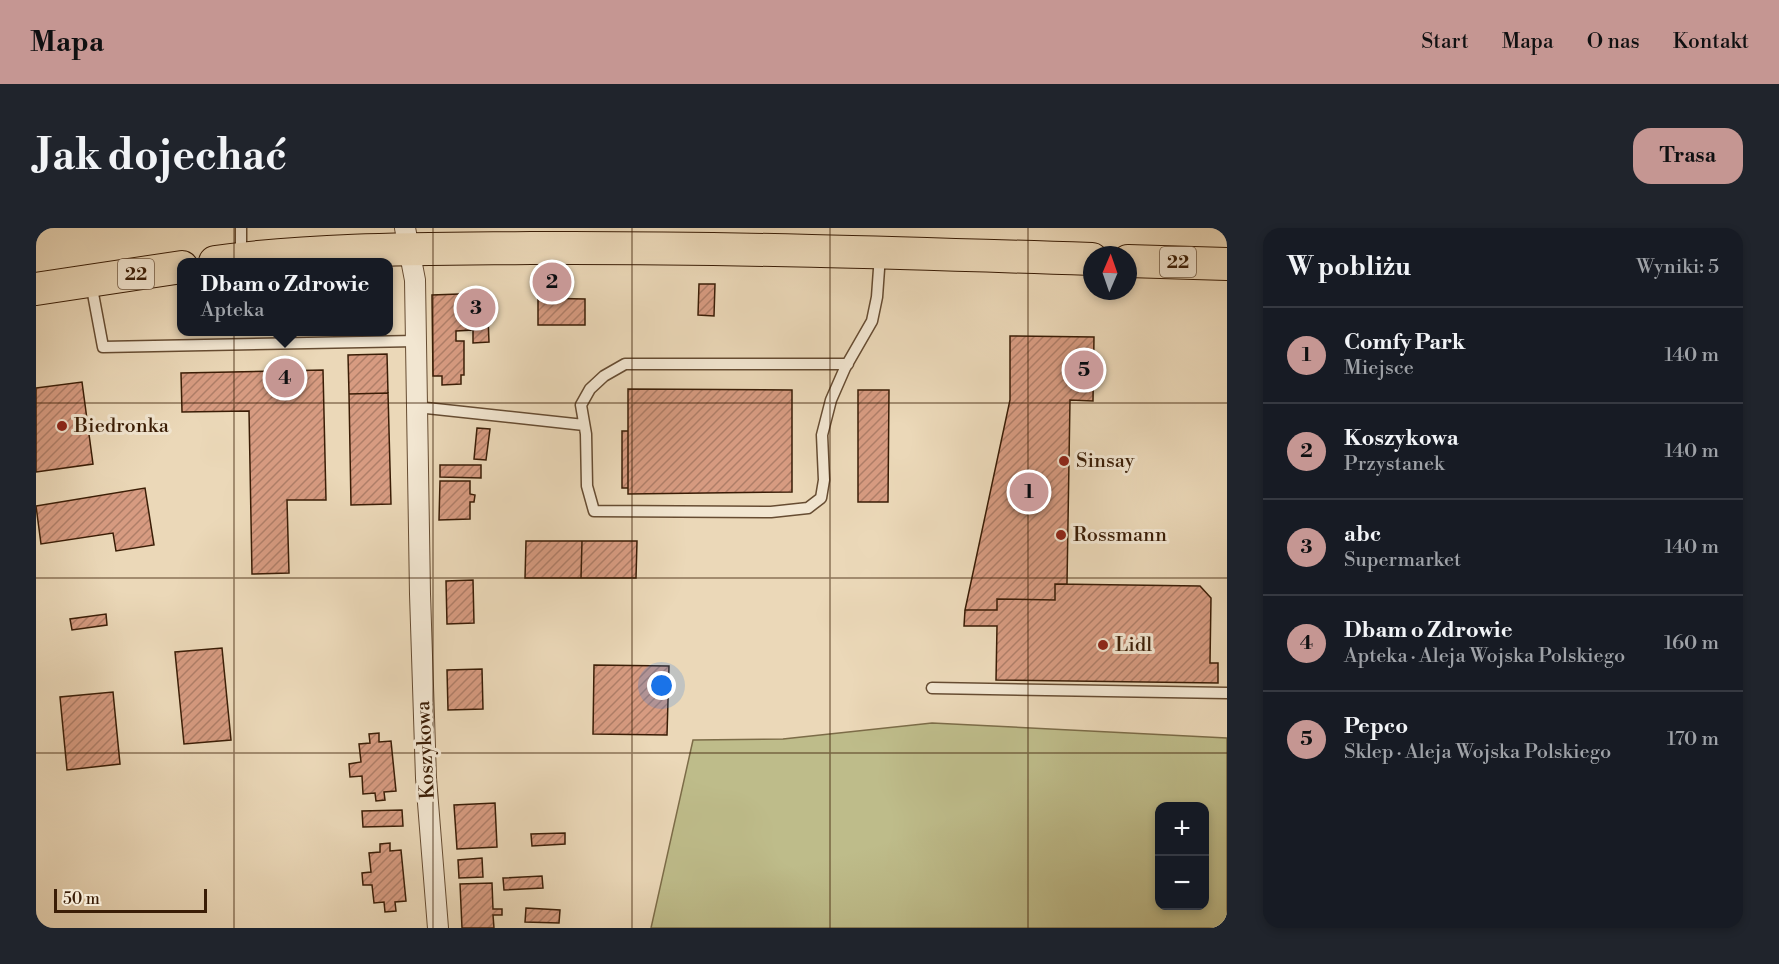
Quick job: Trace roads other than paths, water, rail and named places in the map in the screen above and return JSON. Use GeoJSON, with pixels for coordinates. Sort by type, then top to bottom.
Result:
{"type":"FeatureCollection","features":[{"type":"Feature","properties":{"kind":"main road"},"geometry":{"type":"LineString","coordinates":[[249,258],[407,238],[631,248],[880,252],[1083,259]]}},
{"type":"Feature","properties":{"kind":"main road","name":"22"},"geometry":{"type":"LineString","coordinates":[[1137,261],[1227,264]]}},
{"type":"Feature","properties":{"kind":"main road","name":"22"},"geometry":{"type":"LineString","coordinates":[[36,289],[177,268]]}},
{"type":"Feature","properties":{"kind":"street","name":"Koszykowa"},"geometry":{"type":"LineString","coordinates":[[407,238],[415,280],[420,594],[426,778],[438,928]]}},
{"type":"Feature","properties":{"kind":"lane"},"geometry":{"type":"LineString","coordinates":[[229,258],[241,228]]}},
{"type":"Feature","properties":{"kind":"lane"},"geometry":{"type":"LineString","coordinates":[[848,363],[625,364],[604,376],[590,389],[581,405],[587,486],[594,511],[771,512],[808,508],[821,498],[824,480],[822,435],[831,400],[848,363],[872,321],[877,297],[880,252]]}},
{"type":"Feature","properties":{"kind":"lane"},"geometry":{"type":"LineString","coordinates":[[90,280],[103,347],[416,341]]}},
{"type":"Feature","properties":{"kind":"lane"},"geometry":{"type":"LineString","coordinates":[[417,407],[584,425]]}},
{"type":"Feature","properties":{"kind":"lane"},"geometry":{"type":"LineString","coordinates":[[932,688],[1227,693]]}},
{"type":"Feature","properties":{"kind":"place","name":"Koszykowa"},"geometry":{"type":"Point","coordinates":[552,282]}},
{"type":"Feature","properties":{"kind":"place","name":"abc"},"geometry":{"type":"Point","coordinates":[476,308]}},
{"type":"Feature","properties":{"kind":"place","name":"Pepco"},"geometry":{"type":"Point","coordinates":[1084,370]}},
{"type":"Feature","properties":{"kind":"place","name":"Dbam o Zdrowie"},"geometry":{"type":"Point","coordinates":[285,378]}},
{"type":"Feature","properties":{"kind":"place","name":"Biedronka"},"geometry":{"type":"Point","coordinates":[62,426]}},
{"type":"Feature","properties":{"kind":"place","name":"Sinsay"},"geometry":{"type":"Point","coordinates":[1064,461]}},
{"type":"Feature","properties":{"kind":"place","name":"Comfy Park"},"geometry":{"type":"Point","coordinates":[1029,492]}},
{"type":"Feature","properties":{"kind":"place","name":"Rossmann"},"geometry":{"type":"Point","coordinates":[1061,535]}},
{"type":"Feature","properties":{"kind":"place","name":"Lidl"},"geometry":{"type":"Point","coordinates":[1103,645]}}]}
